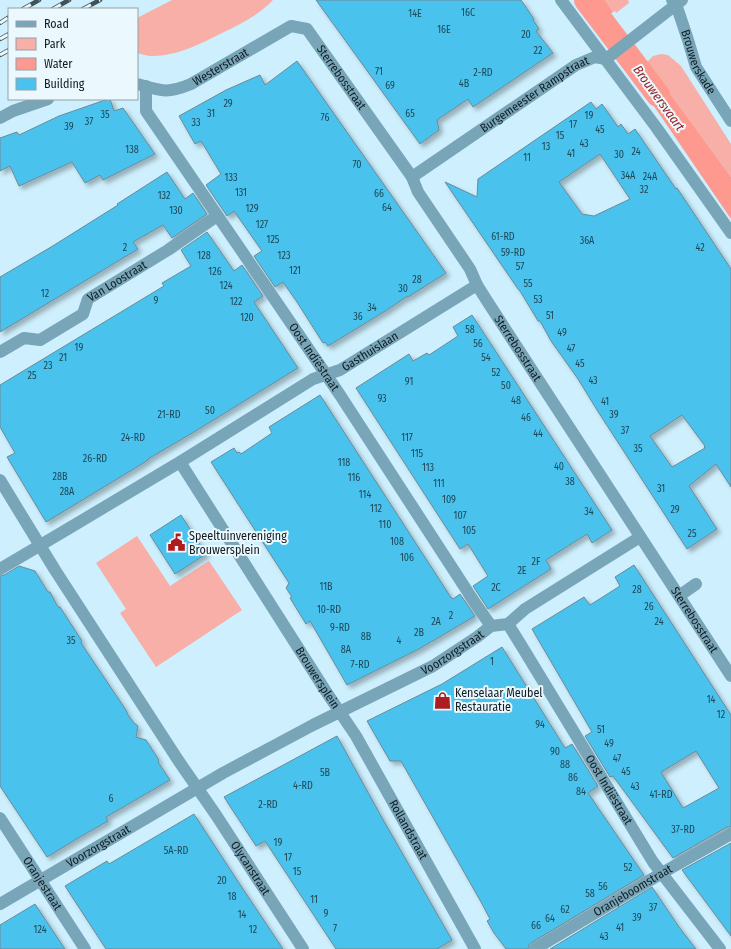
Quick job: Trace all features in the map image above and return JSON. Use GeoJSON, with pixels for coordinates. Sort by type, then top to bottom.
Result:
{"type":"FeatureCollection","features":[{"type":"Feature","properties":{"kind":"street"},"geometry":{"type":"LineString","coordinates":[[561,0],[610,56],[656,127],[731,233]]}},
{"type":"Feature","properties":{"kind":"street"},"geometry":{"type":"LineString","coordinates":[[610,56],[639,34],[677,1]]}},
{"type":"Feature","properties":{"kind":"street","name":"Brouwerskade"},"geometry":{"type":"LineString","coordinates":[[677,1],[696,67],[731,121]]}},
{"type":"Feature","properties":{"kind":"street","name":"Westerstraat"},"geometry":{"type":"LineString","coordinates":[[141,85],[161,91],[170,91],[185,87],[291,26],[299,28]]}},
{"type":"Feature","properties":{"kind":"street","name":"Sterrebosstraat"},"geometry":{"type":"LineString","coordinates":[[299,28],[307,29],[318,43],[412,177],[418,192],[470,269],[477,285],[731,676]]}},
{"type":"Feature","properties":{"kind":"street","name":"Burgemeester Rampstraat"},"geometry":{"type":"LineString","coordinates":[[412,177],[576,65],[595,57],[610,56]]}},
{"type":"Feature","properties":{"kind":"street","name":"Oost Indiëstraat"},"geometry":{"type":"LineString","coordinates":[[141,85],[146,111],[326,375],[491,626]]}},
{"type":"Feature","properties":{"kind":"street"},"geometry":{"type":"LineString","coordinates":[[0,118],[45,100]]}},
{"type":"Feature","properties":{"kind":"street","name":"Van Loostraat"},"geometry":{"type":"LineString","coordinates":[[0,352],[24,338],[40,340],[83,314],[88,299],[168,250],[217,216]]}},
{"type":"Feature","properties":{"kind":"street","name":"Gasthuislaan"},"geometry":{"type":"LineString","coordinates":[[180,462],[313,379],[340,370],[477,285]]}},
{"type":"Feature","properties":{"kind":"street"},"geometry":{"type":"LineString","coordinates":[[0,569],[180,462]]}},
{"type":"Feature","properties":{"kind":"street","name":"Brouwersplein"},"geometry":{"type":"LineString","coordinates":[[180,462],[325,690],[340,711],[197,788]]}},
{"type":"Feature","properties":{"kind":"street"},"geometry":{"type":"LineString","coordinates":[[0,480],[40,546],[197,788]]}},
{"type":"Feature","properties":{"kind":"street"},"geometry":{"type":"LineString","coordinates":[[508,624],[525,609],[640,537]]}},
{"type":"Feature","properties":{"kind":"street"},"geometry":{"type":"LineString","coordinates":[[679,596],[696,584]]}},
{"type":"Feature","properties":{"kind":"street","name":"Oost Indiëstraat"},"geometry":{"type":"LineString","coordinates":[[508,624],[649,855],[720,949]]}},
{"type":"Feature","properties":{"kind":"street","name":"Voorzorgstraat"},"geometry":{"type":"LineString","coordinates":[[340,711],[433,666],[491,626],[508,624]]}},
{"type":"Feature","properties":{"kind":"street","name":"Rollandstraat"},"geometry":{"type":"LineString","coordinates":[[340,711],[356,736],[475,949]]}},
{"type":"Feature","properties":{"kind":"street","name":"Voorzorgstraat"},"geometry":{"type":"LineString","coordinates":[[0,904],[197,788]]}},
{"type":"Feature","properties":{"kind":"street","name":"Olycanstraat"},"geometry":{"type":"LineString","coordinates":[[197,788],[304,949]]}},
{"type":"Feature","properties":{"kind":"street","name":"Oranjestraat"},"geometry":{"type":"LineString","coordinates":[[0,818],[85,949]]}},
{"type":"Feature","properties":{"kind":"street","name":"Oranjeboomstraat"},"geometry":{"type":"LineString","coordinates":[[535,949],[662,873],[731,834]]}},
{"type":"Feature","properties":{"kind":"green space"},"geometry":{"type":"Polygon","coordinates":[[[172,0],[273,0],[262,10],[244,22],[190,48],[171,54],[150,56],[138,53],[138,17],[172,0]]]}},
{"type":"Feature","properties":{"kind":"green space"},"geometry":{"type":"Polygon","coordinates":[[[605,0],[628,0],[629,3],[616,13],[615,11],[613,12],[605,0]]]}},
{"type":"Feature","properties":{"kind":"green space"},"geometry":{"type":"Polygon","coordinates":[[[661,54],[668,55],[681,66],[731,144],[731,177],[647,62],[653,56],[661,54]]]}},
{"type":"Feature","properties":{"kind":"green space"},"geometry":{"type":"Polygon","coordinates":[[[137,536],[170,586],[209,561],[242,610],[156,667],[120,613],[126,609],[96,563],[137,536]]]}},
{"type":"Feature","properties":{"kind":"water"},"geometry":{"type":"Polygon","coordinates":[[[575,0],[605,0],[613,12],[595,25],[575,0]]]}},
{"type":"Feature","properties":{"kind":"water"},"geometry":{"type":"Polygon","coordinates":[[[647,62],[731,177],[731,219],[632,74],[647,62]]]}},
{"type":"Feature","properties":{"kind":"building"},"geometry":{"type":"Polygon","coordinates":[[[316,0],[521,0],[539,29],[536,31],[553,53],[473,107],[468,99],[437,120],[439,130],[420,144],[316,0]]]}},
{"type":"Feature","properties":{"kind":"building"},"geometry":{"type":"Polygon","coordinates":[[[297,61],[446,273],[328,346],[325,342],[323,343],[283,282],[275,287],[254,256],[262,251],[234,211],[227,216],[206,185],[221,174],[201,141],[195,144],[179,116],[226,90],[260,75],[265,85],[297,61]]]}},
{"type":"Feature","properties":{"kind":"building"},"geometry":{"type":"Polygon","coordinates":[[[105,100],[110,100],[114,111],[123,108],[155,154],[103,180],[100,175],[85,183],[72,162],[19,186],[10,166],[0,171],[0,138],[17,132],[19,135],[59,116],[105,100]]]}},
{"type":"Feature","properties":{"kind":"building"},"geometry":{"type":"Polygon","coordinates":[[[591,102],[596,109],[602,104],[618,127],[621,124],[628,134],[635,129],[676,189],[677,188],[731,269],[731,487],[716,464],[689,486],[717,529],[687,549],[578,379],[551,341],[540,321],[538,321],[520,291],[445,182],[477,197],[478,179],[591,102]],[[600,154],[559,182],[582,214],[594,216],[630,199],[600,154]],[[682,415],[650,436],[672,467],[705,448],[682,415]]]}},
{"type":"Feature","properties":{"kind":"building"},"geometry":{"type":"Polygon","coordinates":[[[167,172],[185,199],[193,193],[207,214],[172,238],[163,225],[133,242],[138,249],[0,332],[0,277],[118,205],[117,204],[167,172]]]}},
{"type":"Feature","properties":{"kind":"building"},"geometry":{"type":"Polygon","coordinates":[[[207,232],[234,271],[242,265],[263,296],[254,302],[298,368],[46,522],[7,457],[15,453],[0,427],[0,385],[164,286],[162,283],[191,266],[181,250],[207,232]]]}},
{"type":"Feature","properties":{"kind":"building"},"geometry":{"type":"Polygon","coordinates":[[[472,315],[612,530],[592,543],[587,534],[546,560],[551,569],[488,609],[473,586],[488,576],[468,544],[460,549],[356,388],[409,354],[413,361],[427,353],[429,355],[458,336],[453,327],[472,315]]]}},
{"type":"Feature","properties":{"kind":"building"},"geometry":{"type":"Polygon","coordinates":[[[320,395],[450,596],[453,599],[460,594],[475,616],[419,649],[347,685],[310,621],[306,624],[290,598],[292,597],[286,588],[289,583],[211,462],[234,448],[237,453],[239,452],[241,454],[272,433],[269,427],[320,395]]]}},
{"type":"Feature","properties":{"kind":"building"},"geometry":{"type":"Polygon","coordinates":[[[181,515],[206,554],[175,574],[150,535],[181,515]]]}},
{"type":"Feature","properties":{"kind":"building"},"geometry":{"type":"Polygon","coordinates":[[[634,565],[731,715],[731,827],[727,827],[673,858],[613,776],[610,777],[585,736],[592,732],[532,629],[584,597],[590,605],[620,586],[615,577],[634,565]],[[696,751],[661,772],[683,808],[719,788],[696,751]]]}},
{"type":"Feature","properties":{"kind":"building"},"geometry":{"type":"Polygon","coordinates":[[[19,566],[35,571],[48,592],[50,592],[58,607],[60,607],[82,641],[81,643],[128,715],[138,726],[136,737],[146,740],[170,780],[106,817],[108,821],[47,857],[0,786],[0,576],[19,566]]]}},
{"type":"Feature","properties":{"kind":"building"},"geometry":{"type":"Polygon","coordinates":[[[502,647],[565,748],[572,744],[598,786],[588,793],[644,875],[531,943],[528,949],[506,949],[494,933],[487,921],[490,919],[481,902],[401,761],[390,761],[367,721],[442,684],[502,647]]]}},
{"type":"Feature","properties":{"kind":"building"},"geometry":{"type":"Polygon","coordinates":[[[337,736],[452,940],[437,949],[336,949],[265,841],[256,846],[224,797],[337,736]]]}},
{"type":"Feature","properties":{"kind":"building"},"geometry":{"type":"Polygon","coordinates":[[[194,814],[283,949],[106,949],[65,886],[107,861],[109,864],[194,814]]]}},
{"type":"Feature","properties":{"kind":"building"},"geometry":{"type":"Polygon","coordinates":[[[731,843],[731,936],[682,870],[731,843]]]}},
{"type":"Feature","properties":{"kind":"building"},"geometry":{"type":"Polygon","coordinates":[[[652,887],[696,949],[550,949],[652,887]]]}},
{"type":"Feature","properties":{"kind":"building"},"geometry":{"type":"Polygon","coordinates":[[[35,904],[65,949],[0,949],[0,925],[35,904]]]}},
{"type":"Feature","properties":{"kind":"waterway","name":"Brouwersvaart"},"geometry":{"type":"LineString","coordinates":[[586,0],[658,95]]}},
{"type":"Feature","properties":{"kind":"railway"},"geometry":{"type":"LineString","coordinates":[[25,8],[39,0]]}},
{"type":"Feature","properties":{"kind":"railway"},"geometry":{"type":"LineString","coordinates":[[55,8],[69,0]]}},
{"type":"Feature","properties":{"kind":"railway"},"geometry":{"type":"LineString","coordinates":[[85,8],[100,0]]}},
{"type":"Feature","properties":{"kind":"railway"},"geometry":{"type":"LineString","coordinates":[[0,23],[8,18]]}},
{"type":"Feature","properties":{"kind":"railway"},"geometry":{"type":"LineString","coordinates":[[0,39],[8,35]]}},
{"type":"Feature","properties":{"kind":"railway"},"geometry":{"type":"LineString","coordinates":[[0,55],[8,51]]}},
{"type":"Feature","properties":{"kind":"place","name":"Speeltuinvereniging Brouwersplein"},"geometry":{"type":"Point","coordinates":[176,543]}},
{"type":"Feature","properties":{"kind":"place","name":"Kenselaar Meubel Restauratie"},"geometry":{"type":"Point","coordinates":[442,700]}}]}
